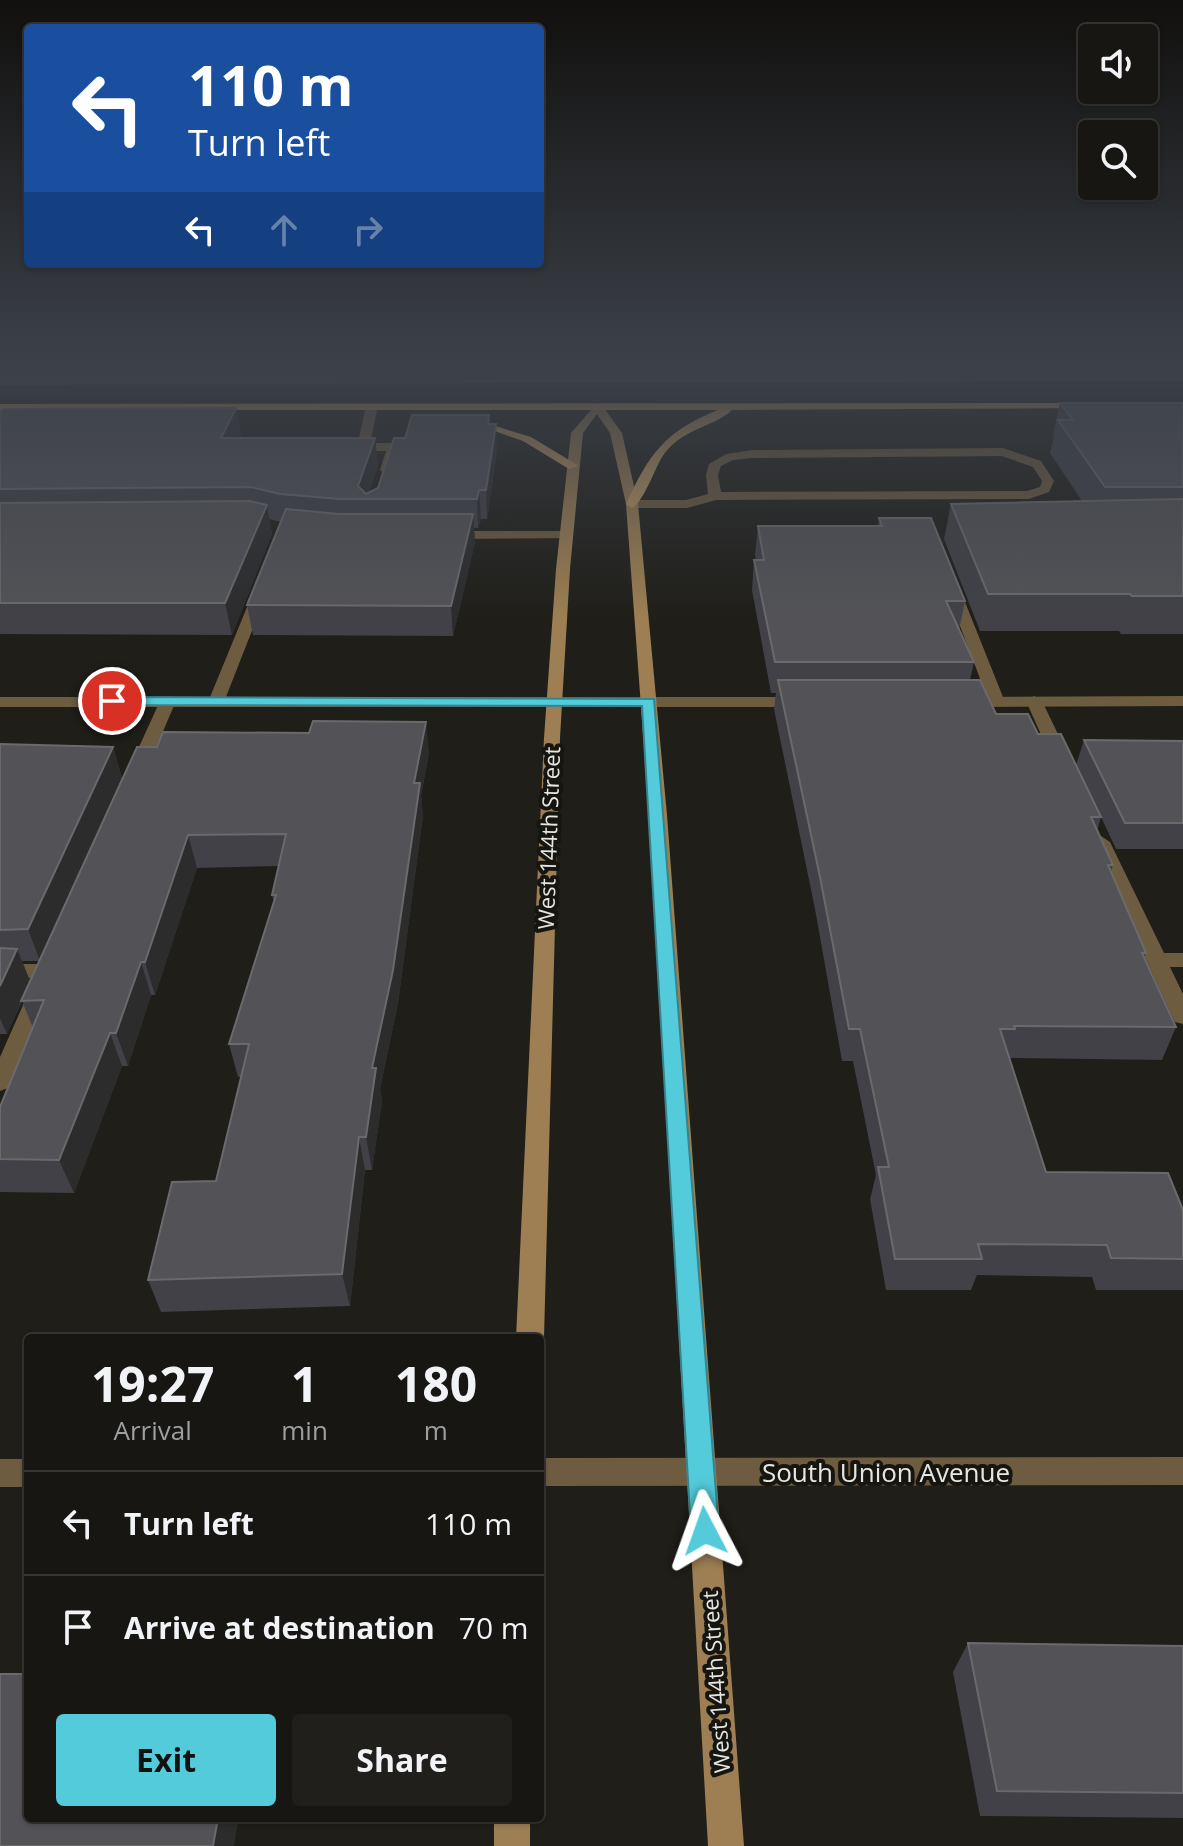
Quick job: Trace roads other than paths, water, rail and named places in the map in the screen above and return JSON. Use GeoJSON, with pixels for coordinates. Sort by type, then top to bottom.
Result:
{"type":"FeatureCollection","features":[{"type":"Feature","properties":{"kind":"main road"},"geometry":{"type":"LineString","coordinates":[[541,448],[573,466]]}},
{"type":"Feature","properties":{"kind":"main road"},"geometry":{"type":"LineString","coordinates":[[632,504],[661,448]]}},
{"type":"Feature","properties":{"kind":"street"},"geometry":{"type":"LineString","coordinates":[[380,488],[393,448]]}},
{"type":"Feature","properties":{"kind":"street","name":"West 144th Street"},"geometry":{"type":"LineString","coordinates":[[530,1334],[554,702],[575,448]]}},
{"type":"Feature","properties":{"kind":"street","name":"West 144th Street"},"geometry":{"type":"LineString","coordinates":[[619,448],[632,504],[649,702],[726,1846]]}},
{"type":"Feature","properties":{"kind":"street"},"geometry":{"type":"LineString","coordinates":[[632,504],[687,504],[715,496],[1029,495],[1045,489],[1048,481],[1037,464],[1003,452],[752,454],[730,457],[715,464],[712,475],[715,496]]}},
{"type":"Feature","properties":{"kind":"street"},"geometry":{"type":"LineString","coordinates":[[435,535],[566,535]]}},
{"type":"Feature","properties":{"kind":"street"},"geometry":{"type":"LineString","coordinates":[[216,702],[267,573]]}},
{"type":"Feature","properties":{"kind":"street"},"geometry":{"type":"LineString","coordinates":[[947,574],[997,702]]}},
{"type":"Feature","properties":{"kind":"street"},"geometry":{"type":"LineString","coordinates":[[130,786],[168,701]]}},
{"type":"Feature","properties":{"kind":"street"},"geometry":{"type":"LineString","coordinates":[[1034,701],[1071,780]]}},
{"type":"Feature","properties":{"kind":"street"},"geometry":{"type":"LineString","coordinates":[[949,702],[1183,701]]}},
{"type":"Feature","properties":{"kind":"street"},"geometry":{"type":"LineString","coordinates":[[0,702],[822,702]]}},
{"type":"Feature","properties":{"kind":"street"},"geometry":{"type":"LineString","coordinates":[[1091,822],[1183,1016]]}},
{"type":"Feature","properties":{"kind":"street"},"geometry":{"type":"LineString","coordinates":[[1157,960],[1183,960]]}},
{"type":"Feature","properties":{"kind":"street"},"geometry":{"type":"LineString","coordinates":[[0,971],[52,964],[0,1082]]}},
{"type":"Feature","properties":{"kind":"street","name":"South Union Avenue"},"geometry":{"type":"LineString","coordinates":[[544,1472],[1183,1471]]}},
{"type":"Feature","properties":{"kind":"street"},"geometry":{"type":"LineString","coordinates":[[0,1473],[24,1473]]}},
{"type":"Feature","properties":{"kind":"street"},"geometry":{"type":"LineString","coordinates":[[512,1822],[512,1846]]}}]}
